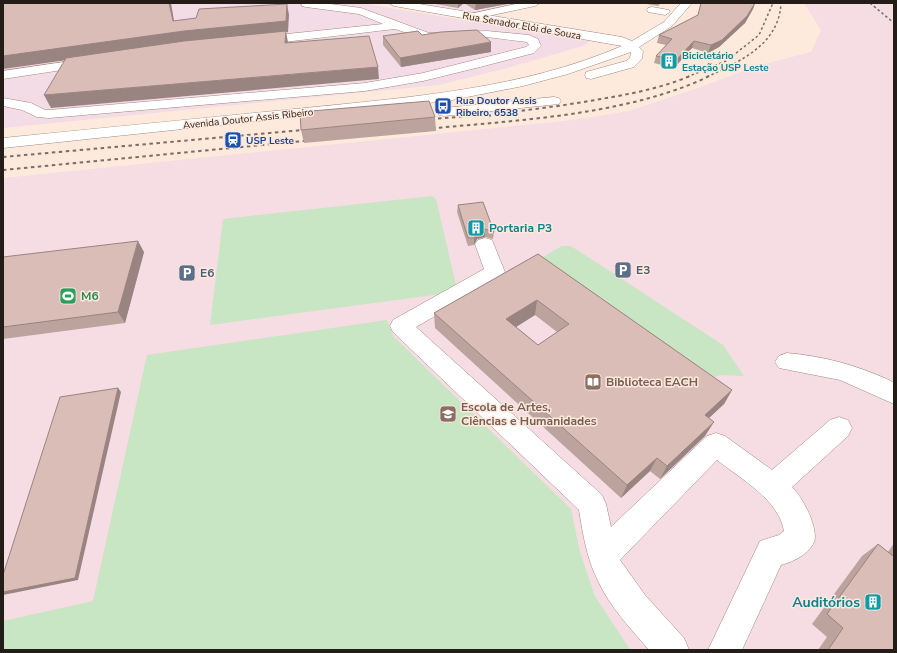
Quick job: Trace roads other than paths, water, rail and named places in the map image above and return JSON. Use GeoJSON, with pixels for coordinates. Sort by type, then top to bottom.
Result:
{"type":"FeatureCollection","features":[{"type":"Feature","properties":{"kind":"main road","name":"Rua Senador Elói de Souza"},"geometry":{"type":"LineString","coordinates":[[394,3],[474,16],[617,43]]}},
{"type":"Feature","properties":{"kind":"main road"},"geometry":{"type":"LineString","coordinates":[[474,16],[535,3]]}},
{"type":"Feature","properties":{"kind":"main road","name":"Avenida Doutor Assis Ribeiro"},"geometry":{"type":"LineString","coordinates":[[617,43],[649,37],[676,18],[687,3]]}},
{"type":"Feature","properties":{"kind":"main road"},"geometry":{"type":"LineString","coordinates":[[3,102],[26,106],[42,114],[49,114],[343,90],[423,77],[510,56],[530,50],[535,46],[534,41],[522,38],[487,34],[428,37],[396,26],[361,11],[306,4]]}},
{"type":"Feature","properties":{"kind":"main road"},"geometry":{"type":"LineString","coordinates":[[652,10],[668,8]]}},
{"type":"Feature","properties":{"kind":"main road","name":"Avenida Doutor Assis Ribeiro"},"geometry":{"type":"LineString","coordinates":[[3,143],[418,102],[464,95],[532,76],[617,43],[642,32],[668,8]]}},
{"type":"Feature","properties":{"kind":"main road"},"geometry":{"type":"LineString","coordinates":[[247,42],[396,26]]}},
{"type":"Feature","properties":{"kind":"main road"},"geometry":{"type":"LineString","coordinates":[[532,76],[546,83],[560,82],[630,64],[636,59],[638,55],[637,51],[617,43]]}},
{"type":"Feature","properties":{"kind":"main road"},"geometry":{"type":"LineString","coordinates":[[3,75],[104,60]]}},
{"type":"Feature","properties":{"kind":"main road","name":"Avenida Doutor Assis Ribeiro"},"geometry":{"type":"LineString","coordinates":[[3,131],[359,98],[433,90],[498,79],[532,76]]}},
{"type":"Feature","properties":{"kind":"main road"},"geometry":{"type":"LineString","coordinates":[[444,112],[554,101]]}},
{"type":"Feature","properties":{"kind":"main road"},"geometry":{"type":"LineString","coordinates":[[485,244],[495,272],[401,326],[592,504],[598,539],[613,578],[653,630],[672,650]]}},
{"type":"Feature","properties":{"kind":"main road"},"geometry":{"type":"LineString","coordinates":[[787,362],[814,364],[833,368],[863,378],[894,394]]}},
{"type":"Feature","properties":{"kind":"main road"},"geometry":{"type":"LineString","coordinates":[[773,487],[839,428]]}},
{"type":"Feature","properties":{"kind":"main road"},"geometry":{"type":"LineString","coordinates":[[604,554],[716,444],[773,487],[790,504],[797,521],[800,538],[785,549],[771,552],[725,650]]}},
{"type":"Feature","properties":{"kind":"railway"},"geometry":{"type":"LineString","coordinates":[[687,77],[726,61],[759,35],[773,3]]}},
{"type":"Feature","properties":{"kind":"railway"},"geometry":{"type":"LineString","coordinates":[[709,76],[744,58],[756,50],[765,41],[779,18],[781,3]]}},
{"type":"Feature","properties":{"kind":"railway"},"geometry":{"type":"LineString","coordinates":[[870,3],[894,23]]}},
{"type":"Feature","properties":{"kind":"railway"},"geometry":{"type":"LineString","coordinates":[[431,119],[474,116],[580,103],[646,90],[690,76]]}},
{"type":"Feature","properties":{"kind":"railway"},"geometry":{"type":"LineString","coordinates":[[425,129],[592,111],[654,97],[709,76]]}},
{"type":"Feature","properties":{"kind":"railway"},"geometry":{"type":"LineString","coordinates":[[3,157],[303,130]]}},
{"type":"Feature","properties":{"kind":"railway"},"geometry":{"type":"LineString","coordinates":[[3,170],[314,140]]}},
{"type":"Feature","properties":{"kind":"place","name":"Bicicletário Estação USP Leste"},"geometry":{"type":"Point","coordinates":[669,61]}},
{"type":"Feature","properties":{"kind":"place","name":"Rua Doutor Assis Ribeiro, 6538"},"geometry":{"type":"Point","coordinates":[443,106]}},
{"type":"Feature","properties":{"kind":"place","name":"USP Leste"},"geometry":{"type":"Point","coordinates":[233,140]}},
{"type":"Feature","properties":{"kind":"place","name":"Portaria P3"},"geometry":{"type":"Point","coordinates":[476,228]}},
{"type":"Feature","properties":{"kind":"place","name":"E3"},"geometry":{"type":"Point","coordinates":[623,270]}},
{"type":"Feature","properties":{"kind":"place","name":"E6"},"geometry":{"type":"Point","coordinates":[187,273]}},
{"type":"Feature","properties":{"kind":"place","name":"M6"},"geometry":{"type":"Point","coordinates":[68,296]}},
{"type":"Feature","properties":{"kind":"place","name":"Biblioteca EACH"},"geometry":{"type":"Point","coordinates":[593,382]}},
{"type":"Feature","properties":{"kind":"place","name":"Escola de Artes, Ciências e Humanidades"},"geometry":{"type":"Point","coordinates":[448,414]}},
{"type":"Feature","properties":{"kind":"place","name":"Auditórios"},"geometry":{"type":"Point","coordinates":[873,602]}}]}
